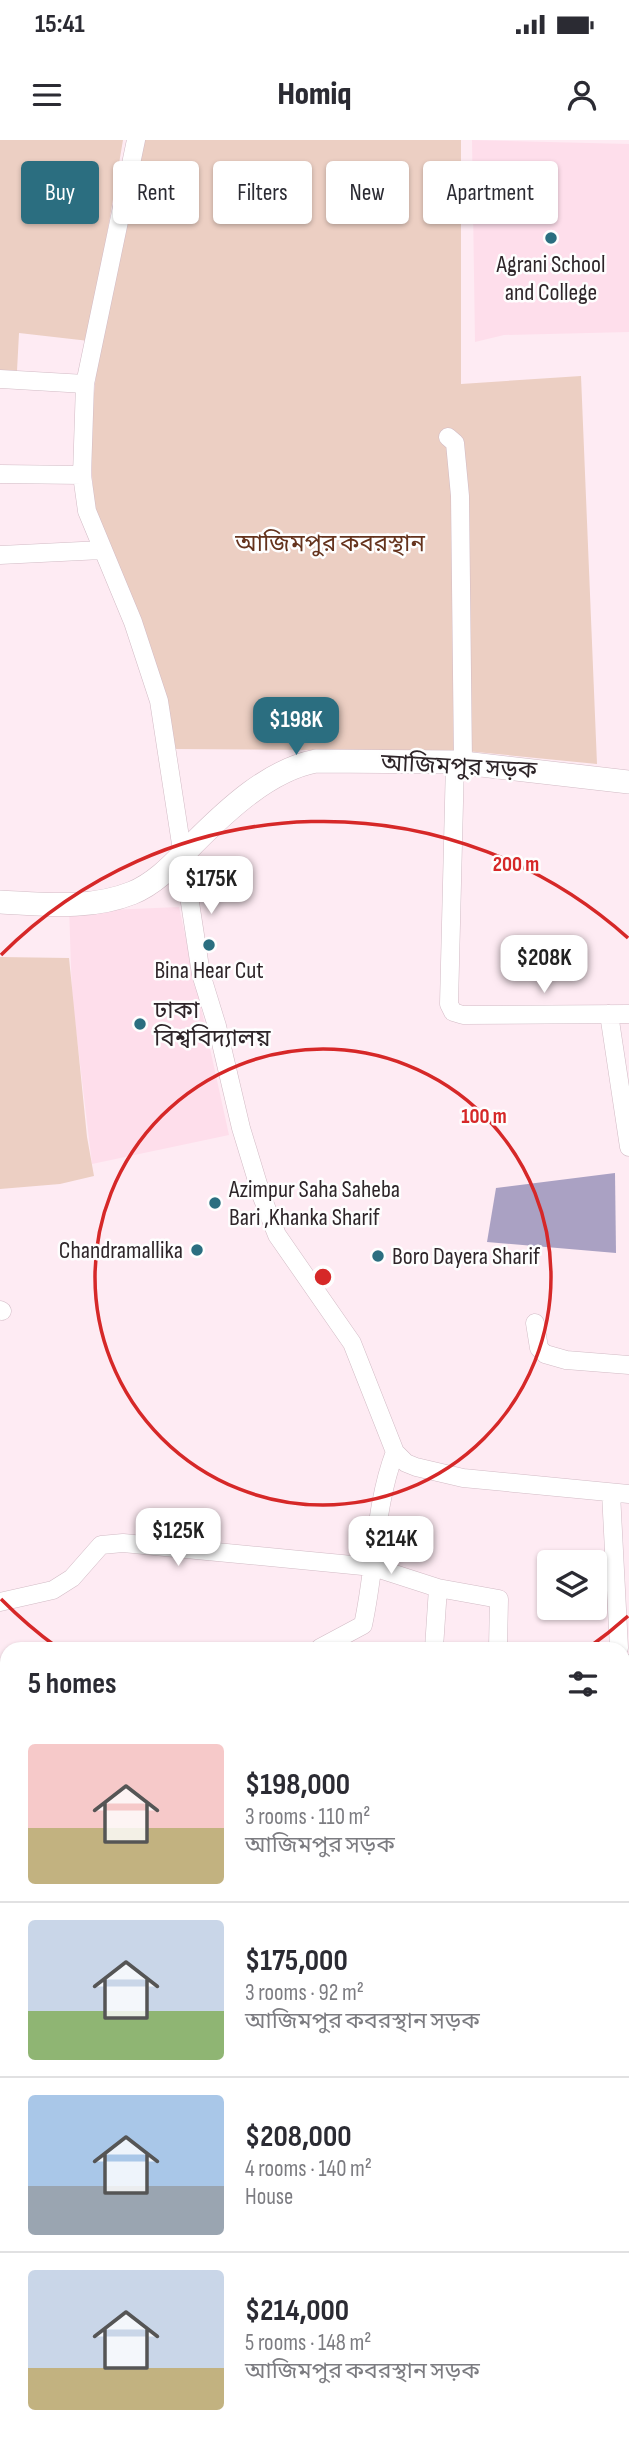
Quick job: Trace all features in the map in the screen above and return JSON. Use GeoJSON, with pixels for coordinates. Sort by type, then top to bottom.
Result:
{"type":"FeatureCollection","features":[{"type":"Feature","properties":{"kind":"main road","name":"আজিমপুর সড়ক"},"geometry":{"type":"LineString","coordinates":[[0,911],[82,913],[108,909],[136,900],[161,885],[267,781],[298,765],[316,761],[458,766],[629,782]]}},
{"type":"Feature","properties":{"kind":"main road","name":"আজিমপুর সড়ক"},"geometry":{"type":"LineString","coordinates":[[458,766],[629,796]]}},
{"type":"Feature","properties":{"kind":"main road","name":"আজিমপুর সড়ক"},"geometry":{"type":"LineString","coordinates":[[0,902],[80,904],[105,900],[132,893],[184,860]]}},
{"type":"Feature","properties":{"kind":"street"},"geometry":{"type":"LineString","coordinates":[[136,140],[85,384],[82,475],[87,512],[133,622],[159,701],[201,974],[262,1197],[277,1235],[352,1343],[395,1451],[406,1463],[463,1478],[623,1494]]}},
{"type":"Feature","properties":{"kind":"street"},"geometry":{"type":"LineString","coordinates":[[0,379],[85,384]]}},
{"type":"Feature","properties":{"kind":"street"},"geometry":{"type":"LineString","coordinates":[[448,437],[455,443],[460,496],[458,766],[449,1004],[453,1012],[463,1015],[629,1014]]}},
{"type":"Feature","properties":{"kind":"street"},"geometry":{"type":"LineString","coordinates":[[0,474],[82,475]]}},
{"type":"Feature","properties":{"kind":"street"},"geometry":{"type":"LineString","coordinates":[[0,555],[102,550]]}},
{"type":"Feature","properties":{"kind":"street"},"geometry":{"type":"LineString","coordinates":[[609,1014],[629,1147]]}},
{"type":"Feature","properties":{"kind":"street"},"geometry":{"type":"LineString","coordinates":[[535,1323],[539,1348],[545,1354],[566,1360],[629,1365]]}},
{"type":"Feature","properties":{"kind":"street"},"geometry":{"type":"LineString","coordinates":[[331,1642],[363,1625],[382,1491],[395,1451]]}},
{"type":"Feature","properties":{"kind":"street"},"geometry":{"type":"LineString","coordinates":[[619,1642],[612,1531],[623,1494],[629,1488]]}},
{"type":"Feature","properties":{"kind":"street"},"geometry":{"type":"LineString","coordinates":[[612,1531],[619,1511],[629,1504]]}},
{"type":"Feature","properties":{"kind":"street"},"geometry":{"type":"LineString","coordinates":[[0,1602],[53,1590],[72,1578],[101,1545],[123,1543],[373,1567],[438,1588],[499,1599],[498,1642]]}},
{"type":"Feature","properties":{"kind":"street"},"geometry":{"type":"LineString","coordinates":[[434,1642],[438,1588]]}},
{"type":"Feature","properties":{"kind":"shaded area","name":"Agrani School and College"},"geometry":{"type":"Polygon","coordinates":[[[472,140],[629,144],[629,332],[504,335],[475,342],[473,224],[558,224],[558,161],[472,161],[472,140]]]}},
{"type":"Feature","properties":{"kind":"shaded area","name":"ঢাকা বিশ্ববিদ্যালয়"},"geometry":{"type":"Polygon","coordinates":[[[69,906],[109,910],[179,907],[229,1135],[92,1164],[72,997],[69,906]]]}},
{"type":"Feature","properties":{"kind":"shaded area"},"geometry":{"type":"Polygon","coordinates":[[[615,1173],[616,1253],[487,1242],[496,1188],[615,1173]]]}},
{"type":"Feature","properties":{"kind":"green space"},"geometry":{"type":"Polygon","coordinates":[[[0,140],[123,140],[119,161],[113,161],[113,199],[89,341],[19,333],[17,371],[0,370],[0,140]]]}},
{"type":"Feature","properties":{"kind":"green space","name":"আজিমপুর কবরস্থান"},"geometry":{"type":"Polygon","coordinates":[[[143,140],[461,140],[461,161],[423,161],[423,224],[461,224],[461,384],[581,376],[597,764],[466,751],[173,749],[96,514],[92,467],[96,373],[125,224],[199,224],[199,161],[138,161],[143,140]]]}},
{"type":"Feature","properties":{"kind":"green space"},"geometry":{"type":"Polygon","coordinates":[[[0,957],[69,958],[87,1137],[94,1176],[60,1184],[0,1189],[0,957]]]}},
{"type":"Feature","properties":{"kind":"place","name":"Agrani School and College"},"geometry":{"type":"Point","coordinates":[551,238]}},
{"type":"Feature","properties":{"kind":"place","name":"Bina Hear Cut"},"geometry":{"type":"Point","coordinates":[209,945]}},
{"type":"Feature","properties":{"kind":"place","name":"ঢাকা বিশ্ববিদ্যালয়"},"geometry":{"type":"Point","coordinates":[140,1024]}},
{"type":"Feature","properties":{"kind":"place","name":"Azimpur Saha Saheba Bari ,Khanka Sharif"},"geometry":{"type":"Point","coordinates":[215,1203]}},
{"type":"Feature","properties":{"kind":"place","name":"Chandramallika"},"geometry":{"type":"Point","coordinates":[197,1250]}},
{"type":"Feature","properties":{"kind":"place","name":"Boro Dayera Sharif"},"geometry":{"type":"Point","coordinates":[378,1256]}}]}
